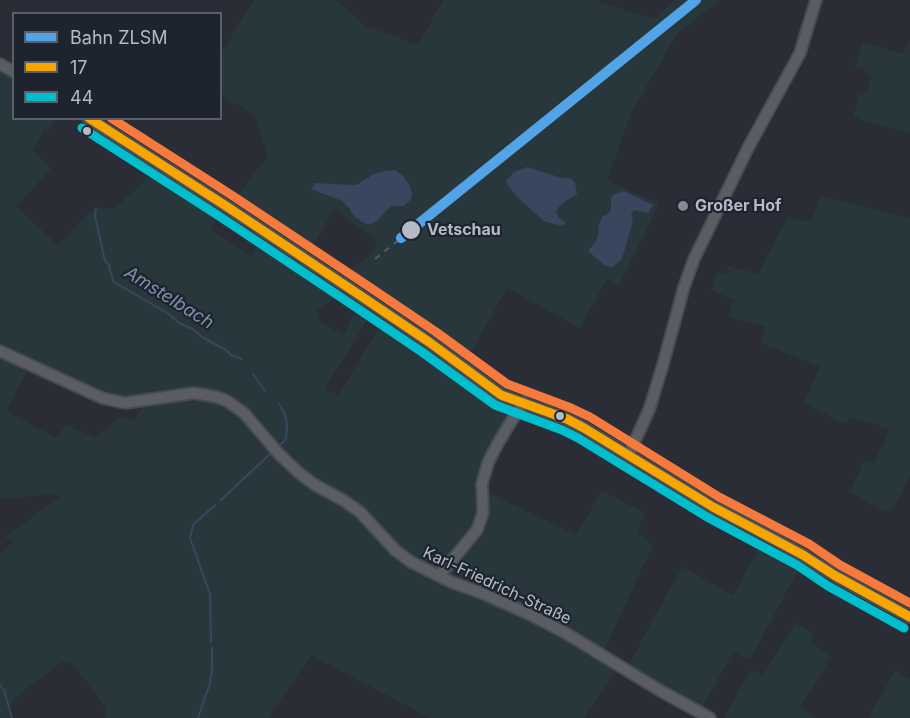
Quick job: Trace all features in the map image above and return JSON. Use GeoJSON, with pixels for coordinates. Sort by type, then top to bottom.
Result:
{"type":"FeatureCollection","features":[{"type":"Feature","properties":{"kind":"street"},"geometry":{"type":"LineString","coordinates":[[629,454],[649,410],[694,259],[748,148],[800,53],[816,0]]}},
{"type":"Feature","properties":{"kind":"street"},"geometry":{"type":"LineString","coordinates":[[91,120],[355,292],[429,342],[501,395],[567,419],[629,454],[713,507],[745,522],[834,576],[910,617]]}},
{"type":"Feature","properties":{"kind":"street","name":"Karl-Friedrich-Straße"},"geometry":{"type":"LineString","coordinates":[[0,351],[102,398],[125,403],[194,393],[227,401],[244,413],[279,454],[298,472],[360,512],[395,550],[411,562],[531,615],[710,718]]}},
{"type":"Feature","properties":{"kind":"street"},"geometry":{"type":"LineString","coordinates":[[439,576],[477,530],[483,513],[482,484],[488,463],[523,402]]}},
{"type":"Feature","properties":{"kind":"shaded area"},"geometry":{"type":"Polygon","coordinates":[[[254,0],[336,0],[366,26],[418,45],[443,0],[595,0],[653,19],[675,0],[720,0],[677,34],[632,111],[607,180],[659,204],[618,287],[607,279],[580,328],[507,288],[464,364],[395,313],[397,310],[363,282],[356,287],[341,278],[375,250],[376,240],[334,209],[307,256],[231,204],[268,155],[254,115],[222,96],[222,52],[254,0]],[[374,174],[356,185],[315,183],[311,189],[342,201],[352,214],[370,225],[391,206],[404,206],[374,174]]]}},
{"type":"Feature","properties":{"kind":"shaded area"},"geometry":{"type":"Polygon","coordinates":[[[910,39],[910,133],[853,115],[858,103],[857,92],[866,94],[871,77],[865,71],[854,67],[863,42],[903,54],[910,39]]]}},
{"type":"Feature","properties":{"kind":"shaded area"},"geometry":{"type":"Polygon","coordinates":[[[0,71],[12,78],[12,120],[53,120],[48,130],[44,129],[33,151],[51,169],[16,206],[58,245],[95,207],[114,209],[158,168],[222,208],[211,230],[251,256],[264,238],[343,292],[317,311],[319,322],[344,335],[359,302],[373,311],[325,388],[338,395],[385,319],[490,395],[514,406],[488,456],[487,492],[576,535],[602,491],[645,513],[637,532],[653,545],[601,657],[617,667],[584,718],[430,718],[311,655],[268,718],[106,718],[105,708],[74,664],[62,662],[13,699],[10,708],[13,718],[0,718],[0,553],[15,541],[4,538],[60,496],[55,494],[0,499],[0,356],[28,369],[6,411],[57,438],[65,425],[96,438],[120,416],[134,420],[142,407],[187,398],[194,390],[125,399],[0,347],[0,71]]]}},
{"type":"Feature","properties":{"kind":"shaded area"},"geometry":{"type":"Polygon","coordinates":[[[821,196],[910,219],[910,477],[891,511],[884,511],[849,492],[863,461],[874,463],[890,429],[852,417],[843,423],[804,403],[820,367],[761,343],[766,327],[728,316],[734,299],[711,290],[717,272],[728,275],[730,271],[726,269],[727,266],[760,274],[787,219],[811,222],[821,196]]]}},
{"type":"Feature","properties":{"kind":"shaded area"},"geometry":{"type":"Polygon","coordinates":[[[762,543],[802,563],[750,660],[733,652],[700,711],[627,667],[682,567],[733,595],[762,543]]]}},
{"type":"Feature","properties":{"kind":"shaded area"},"geometry":{"type":"Polygon","coordinates":[[[795,623],[815,634],[810,642],[832,656],[800,707],[816,718],[724,718],[751,669],[763,675],[795,623]]]}},
{"type":"Feature","properties":{"kind":"shaded area"},"geometry":{"type":"Polygon","coordinates":[[[895,671],[910,679],[910,718],[868,718],[895,671]]]}},
{"type":"Feature","properties":{"kind":"water"},"geometry":{"type":"Polygon","coordinates":[[[527,167],[562,178],[570,178],[575,183],[577,194],[563,203],[556,213],[565,224],[561,226],[544,221],[517,197],[507,184],[507,180],[514,172],[527,167]]]}},
{"type":"Feature","properties":{"kind":"water"},"geometry":{"type":"Polygon","coordinates":[[[395,170],[410,186],[411,199],[404,206],[391,206],[370,225],[352,214],[342,201],[311,189],[315,183],[356,185],[374,174],[395,170]]]}},
{"type":"Feature","properties":{"kind":"water"},"geometry":{"type":"Polygon","coordinates":[[[624,191],[653,205],[648,213],[634,210],[622,259],[612,267],[606,266],[588,251],[596,241],[602,217],[609,213],[611,197],[624,191]]]}},
{"type":"Feature","properties":{"kind":"waterway","name":"Amstelbach"},"geometry":{"type":"LineString","coordinates":[[96,209],[95,216],[105,261],[110,266],[114,282],[169,314],[179,323],[193,329],[231,355],[242,359]]}},
{"type":"Feature","properties":{"kind":"waterway","name":"Amstelbach"},"geometry":{"type":"LineString","coordinates":[[253,374],[265,391]]}},
{"type":"Feature","properties":{"kind":"waterway","name":"Amstelbach"},"geometry":{"type":"LineString","coordinates":[[279,404],[285,414],[287,426],[286,439],[280,445]]}},
{"type":"Feature","properties":{"kind":"waterway","name":"Amstelbach"},"geometry":{"type":"LineString","coordinates":[[221,500],[271,453]]}},
{"type":"Feature","properties":{"kind":"waterway","name":"Amstelbach"},"geometry":{"type":"LineString","coordinates":[[211,642],[210,594],[190,538],[193,525],[215,505]]}},
{"type":"Feature","properties":{"kind":"waterway","name":"Amstelbach"},"geometry":{"type":"LineString","coordinates":[[198,718],[210,683],[212,648]]}},
{"type":"Feature","properties":{"kind":"waterway"},"geometry":{"type":"LineString","coordinates":[[0,685],[4,690],[12,718]]}},
{"type":"Feature","properties":{"kind":"railway"},"geometry":{"type":"LineString","coordinates":[[375,259],[401,238]]}},
{"type":"Feature","properties":{"kind":"rail line","name":"ZLSM"},"geometry":{"type":"LineString","coordinates":[[401,238],[696,0]]}},
{"type":"Feature","properties":{"kind":"transit line","name":"17"},"geometry":{"type":"LineString","coordinates":[[92,120],[355,292],[429,342],[501,395],[567,419],[584,428],[713,507],[803,555],[910,617]]}},
{"type":"Feature","properties":{"kind":"transit line"},"geometry":{"type":"LineString","coordinates":[[114,120],[362,282],[507,384],[590,417],[719,497],[809,544],[840,565],[910,603]]}},
{"type":"Feature","properties":{"kind":"transit line","name":"44"},"geometry":{"type":"LineString","coordinates":[[82,128],[348,302],[495,405],[578,438],[707,517],[797,565],[828,586],[904,628]]}},
{"type":"Feature","properties":{"kind":"place","name":"Großer Hof"},"geometry":{"type":"Point","coordinates":[683,206]}},
{"type":"Feature","properties":{"kind":"place","name":"Vetschau"},"geometry":{"type":"Point","coordinates":[411,230]}}]}
